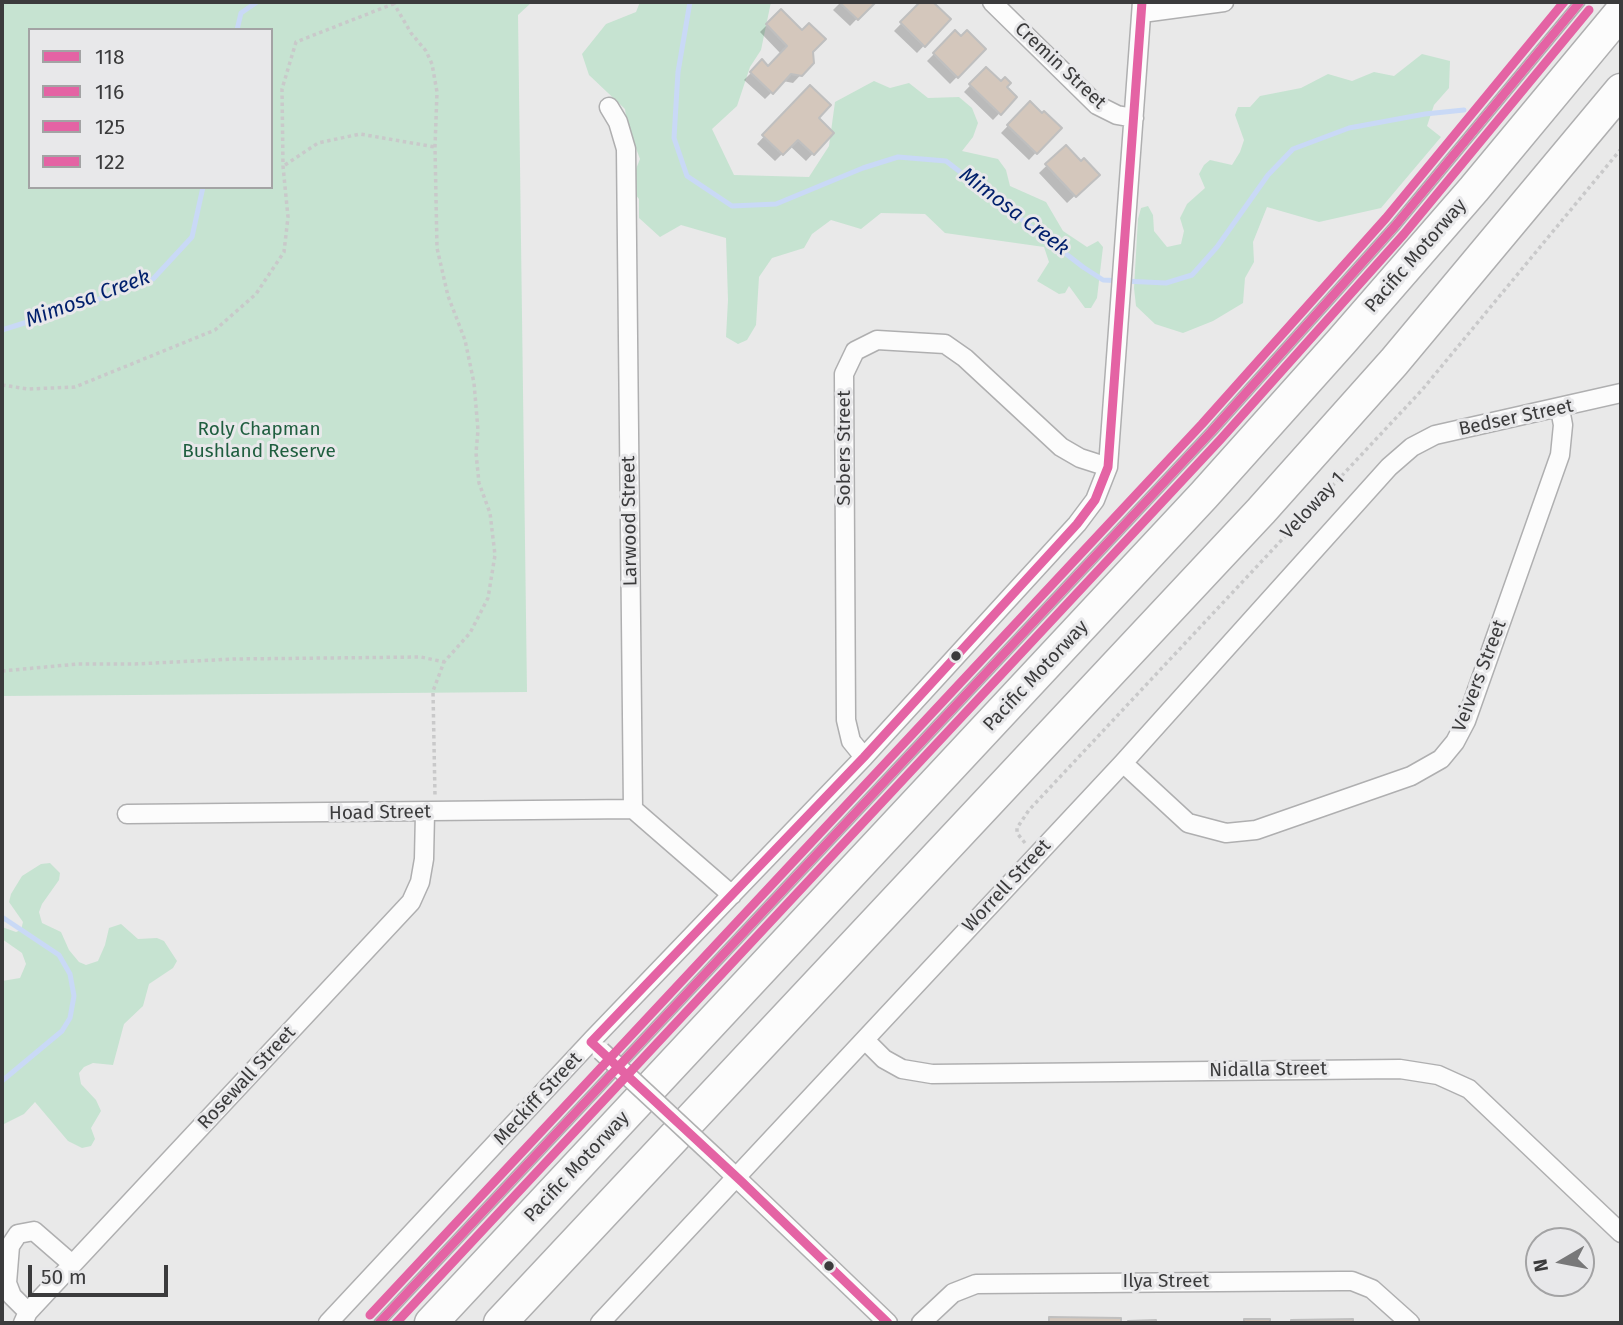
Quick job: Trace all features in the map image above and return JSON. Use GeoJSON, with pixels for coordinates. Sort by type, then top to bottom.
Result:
{"type":"FeatureCollection","features":[{"type":"Feature","properties":{"kind":"highway","name":"Pacific Motorway"},"geometry":{"type":"LineString","coordinates":[[431,1323],[1204,495],[1466,199],[1621,12]]}},
{"type":"Feature","properties":{"kind":"highway"},"geometry":{"type":"LineString","coordinates":[[500,1323],[1261,511],[1394,362],[1621,90]]}},
{"type":"Feature","properties":{"kind":"street","name":"Cremin Street"},"geometry":{"type":"LineString","coordinates":[[992,2],[1097,104],[1116,115],[1134,118]]}},
{"type":"Feature","properties":{"kind":"street"},"geometry":{"type":"LineString","coordinates":[[1142,8],[1224,2]]}},
{"type":"Feature","properties":{"kind":"street","name":"Meckiff Street"},"geometry":{"type":"LineString","coordinates":[[328,1323],[596,1046],[732,895],[1077,524],[1095,500],[1108,467],[1142,8]]}},
{"type":"Feature","properties":{"kind":"street","name":"Larwood Street"},"geometry":{"type":"LineString","coordinates":[[608,107],[618,122],[626,149],[633,810]]}},
{"type":"Feature","properties":{"kind":"street","name":"Sobers Street"},"geometry":{"type":"LineString","coordinates":[[863,757],[851,741],[846,720],[844,374],[855,351],[877,340],[945,344],[965,358],[1061,447],[1080,458],[1108,467]]}},
{"type":"Feature","properties":{"kind":"street","name":"Bedser Street"},"geometry":{"type":"LineString","coordinates":[[1412,447],[1435,435],[1560,409],[1621,393]]}},
{"type":"Feature","properties":{"kind":"street","name":"Veivers Street"},"geometry":{"type":"LineString","coordinates":[[1123,763],[1188,823],[1226,833],[1256,831],[1411,776],[1441,759],[1455,742],[1466,721],[1560,455],[1563,425],[1560,409]]}},
{"type":"Feature","properties":{"kind":"street","name":"Worrell Street"},"geometry":{"type":"LineString","coordinates":[[602,1322],[1123,763],[1389,467],[1412,447]]}},
{"type":"Feature","properties":{"kind":"street"},"geometry":{"type":"LineString","coordinates":[[633,810],[732,895]]}},
{"type":"Feature","properties":{"kind":"street","name":"Hoad Street"},"geometry":{"type":"LineString","coordinates":[[127,814],[633,810]]}},
{"type":"Feature","properties":{"kind":"street","name":"Rosewall Street"},"geometry":{"type":"LineString","coordinates":[[25,1317],[411,902],[420,882],[429,812]]}},
{"type":"Feature","properties":{"kind":"street","name":"Nidalla Street"},"geometry":{"type":"LineString","coordinates":[[864,1040],[884,1059],[902,1069],[932,1074],[1401,1069],[1437,1074],[1469,1089],[1621,1233]]}},
{"type":"Feature","properties":{"kind":"street"},"geometry":{"type":"LineString","coordinates":[[596,1046],[888,1323]]}},
{"type":"Feature","properties":{"kind":"street"},"geometry":{"type":"LineString","coordinates":[[25,1317],[7,1283],[10,1246],[18,1234],[34,1231],[72,1264]]}},
{"type":"Feature","properties":{"kind":"street","name":"Ilya Street"},"geometry":{"type":"LineString","coordinates":[[920,1323],[953,1293],[976,1284],[1352,1281],[1372,1289],[1410,1323]]}},
{"type":"Feature","properties":{"kind":"lane"},"geometry":{"type":"LineString","coordinates":[[379,1323],[1211,432],[1395,226],[1580,2]]}},
{"type":"Feature","properties":{"kind":"path"},"geometry":{"type":"LineString","coordinates":[[2,385],[28,389],[75,387],[215,330],[256,294],[284,252],[288,217],[283,166],[282,89],[296,42],[393,3],[432,64],[437,92],[437,248],[448,296],[465,340],[474,383],[478,430],[478,483],[490,513],[495,555],[488,597],[470,633],[444,662],[433,691],[429,812]]}},
{"type":"Feature","properties":{"kind":"path"},"geometry":{"type":"LineString","coordinates":[[283,166],[318,143],[360,134],[435,147]]}},
{"type":"Feature","properties":{"kind":"path","name":"Veloway 1"},"geometry":{"type":"LineString","coordinates":[[1036,854],[1017,833],[1018,825],[1029,810],[1422,390],[1621,149]]}},
{"type":"Feature","properties":{"kind":"path"},"geometry":{"type":"LineString","coordinates":[[2,671],[79,664],[234,659],[421,657],[444,662]]}},
{"type":"Feature","properties":{"kind":"green space","name":"Roly Chapman Bushland Reserve"},"geometry":{"type":"Polygon","coordinates":[[[2,2],[532,2],[518,15],[527,692],[2,696],[2,2]]]}},
{"type":"Feature","properties":{"kind":"green space"},"geometry":{"type":"Polygon","coordinates":[[[640,2],[771,2],[761,50],[750,67],[737,106],[712,129],[734,175],[809,177],[829,146],[835,102],[874,81],[890,88],[909,83],[928,98],[959,97],[972,108],[978,123],[973,137],[962,151],[998,159],[1006,170],[1010,186],[1046,202],[1063,231],[1087,247],[1098,241],[1103,247],[1097,298],[1091,308],[1085,308],[1069,286],[1065,293],[1059,294],[1037,281],[1049,262],[1044,247],[945,233],[925,214],[881,213],[861,229],[831,220],[812,234],[804,248],[772,258],[759,277],[756,325],[747,340],[738,344],[726,337],[726,238],[681,225],[660,237],[639,218],[639,199],[634,193],[632,179],[640,159],[627,124],[625,109],[589,75],[582,54],[606,24],[636,12],[640,2]]]}},
{"type":"Feature","properties":{"kind":"green space"},"geometry":{"type":"Polygon","coordinates":[[[1422,54],[1450,61],[1449,88],[1434,105],[1427,126],[1441,137],[1381,208],[1319,222],[1267,207],[1253,242],[1254,262],[1245,278],[1243,303],[1213,321],[1183,333],[1155,324],[1136,306],[1134,288],[1141,208],[1148,206],[1153,215],[1154,231],[1167,247],[1181,244],[1184,231],[1180,218],[1187,204],[1205,188],[1199,174],[1204,165],[1210,160],[1232,165],[1240,152],[1244,140],[1235,115],[1238,107],[1250,107],[1260,96],[1301,88],[1328,74],[1352,81],[1374,72],[1394,76],[1422,54]]]}},
{"type":"Feature","properties":{"kind":"green space"},"geometry":{"type":"Polygon","coordinates":[[[50,863],[60,873],[59,880],[39,912],[42,923],[61,932],[69,950],[79,962],[86,965],[98,961],[109,928],[121,924],[138,939],[157,938],[164,941],[177,961],[173,968],[149,984],[143,1006],[124,1024],[113,1065],[93,1063],[79,1073],[81,1084],[96,1100],[101,1111],[91,1128],[95,1139],[91,1146],[82,1148],[68,1141],[35,1102],[24,1114],[4,1124],[2,1128],[2,981],[20,978],[26,964],[22,953],[2,939],[2,927],[16,932],[21,930],[23,922],[9,902],[11,894],[22,876],[41,864],[50,863]]]}},
{"type":"Feature","properties":{"kind":"building"},"geometry":{"type":"Polygon","coordinates":[[[839,2],[876,2],[858,20],[839,2]]]}},
{"type":"Feature","properties":{"kind":"building"},"geometry":{"type":"Polygon","coordinates":[[[920,2],[933,2],[951,19],[925,47],[900,22],[920,2]]]}},
{"type":"Feature","properties":{"kind":"building"},"geometry":{"type":"Polygon","coordinates":[[[781,9],[802,30],[809,23],[826,39],[813,52],[814,63],[802,76],[791,74],[773,94],[750,72],[762,59],[768,66],[787,46],[766,24],[781,9]]]}},
{"type":"Feature","properties":{"kind":"building"},"geometry":{"type":"Polygon","coordinates":[[[955,30],[961,36],[967,30],[986,49],[958,78],[933,53],[955,30]]]}},
{"type":"Feature","properties":{"kind":"building"},"geometry":{"type":"Polygon","coordinates":[[[986,67],[1001,81],[1005,77],[1011,83],[1007,87],[1017,97],[1001,115],[969,84],[986,67]]]}},
{"type":"Feature","properties":{"kind":"building"},"geometry":{"type":"Polygon","coordinates":[[[810,85],[831,105],[819,118],[834,133],[814,155],[798,140],[783,155],[762,135],[810,85]]]}},
{"type":"Feature","properties":{"kind":"building"},"geometry":{"type":"Polygon","coordinates":[[[1030,101],[1062,128],[1037,154],[1007,125],[1030,101]]]}},
{"type":"Feature","properties":{"kind":"building"},"geometry":{"type":"Polygon","coordinates":[[[1066,145],[1081,161],[1084,158],[1100,175],[1076,197],[1045,164],[1066,145]]]}},
{"type":"Feature","properties":{"kind":"building"},"geometry":{"type":"Polygon","coordinates":[[[1049,1317],[1121,1318],[1121,1323],[1049,1323],[1049,1317]]]}},
{"type":"Feature","properties":{"kind":"building"},"geometry":{"type":"Polygon","coordinates":[[[1244,1319],[1270,1319],[1270,1323],[1244,1323],[1244,1319]]]}},
{"type":"Feature","properties":{"kind":"building"},"geometry":{"type":"Polygon","coordinates":[[[1353,1319],[1353,1323],[1291,1323],[1291,1320],[1353,1319]]]}},
{"type":"Feature","properties":{"kind":"building"},"geometry":{"type":"Polygon","coordinates":[[[1156,1320],[1156,1323],[1128,1323],[1128,1321],[1156,1320]]]}},
{"type":"Feature","properties":{"kind":"waterway","name":"Mimosa Creek"},"geometry":{"type":"LineString","coordinates":[[237,28],[241,13],[257,2]]}},
{"type":"Feature","properties":{"kind":"waterway","name":"Mimosa Creek"},"geometry":{"type":"LineString","coordinates":[[690,2],[678,72],[674,138],[687,176],[732,206],[776,204],[863,168],[898,157],[946,161],[1103,280],[1166,283],[1192,275],[1217,247],[1268,175],[1293,149],[1349,128],[1464,110]]}},
{"type":"Feature","properties":{"kind":"waterway","name":"Mimosa Creek"},"geometry":{"type":"LineString","coordinates":[[2,330],[153,279],[192,237],[203,189]]}},
{"type":"Feature","properties":{"kind":"waterway","name":"Mimosa Creek"},"geometry":{"type":"LineString","coordinates":[[2,917],[59,955],[70,974],[74,996],[70,1018],[62,1031],[2,1081]]}},
{"type":"Feature","properties":{"kind":"transit line","name":"122"},"geometry":{"type":"LineString","coordinates":[[591,1042],[864,757],[1077,524],[1095,500],[1108,467],[1142,2]]}},
{"type":"Feature","properties":{"kind":"transit line","name":"125"},"geometry":{"type":"LineString","coordinates":[[370,1315],[1202,424],[1386,218],[1564,2]]}},
{"type":"Feature","properties":{"kind":"transit line","name":"118"},"geometry":{"type":"LineString","coordinates":[[379,1323],[1211,432],[1395,226],[1580,2]]}},
{"type":"Feature","properties":{"kind":"transit line","name":"116"},"geometry":{"type":"LineString","coordinates":[[396,1323],[1220,440],[1404,234],[1589,10]]}},
{"type":"Feature","properties":{"kind":"transit line","name":"122"},"geometry":{"type":"LineString","coordinates":[[591,1042],[888,1323]]}}]}
